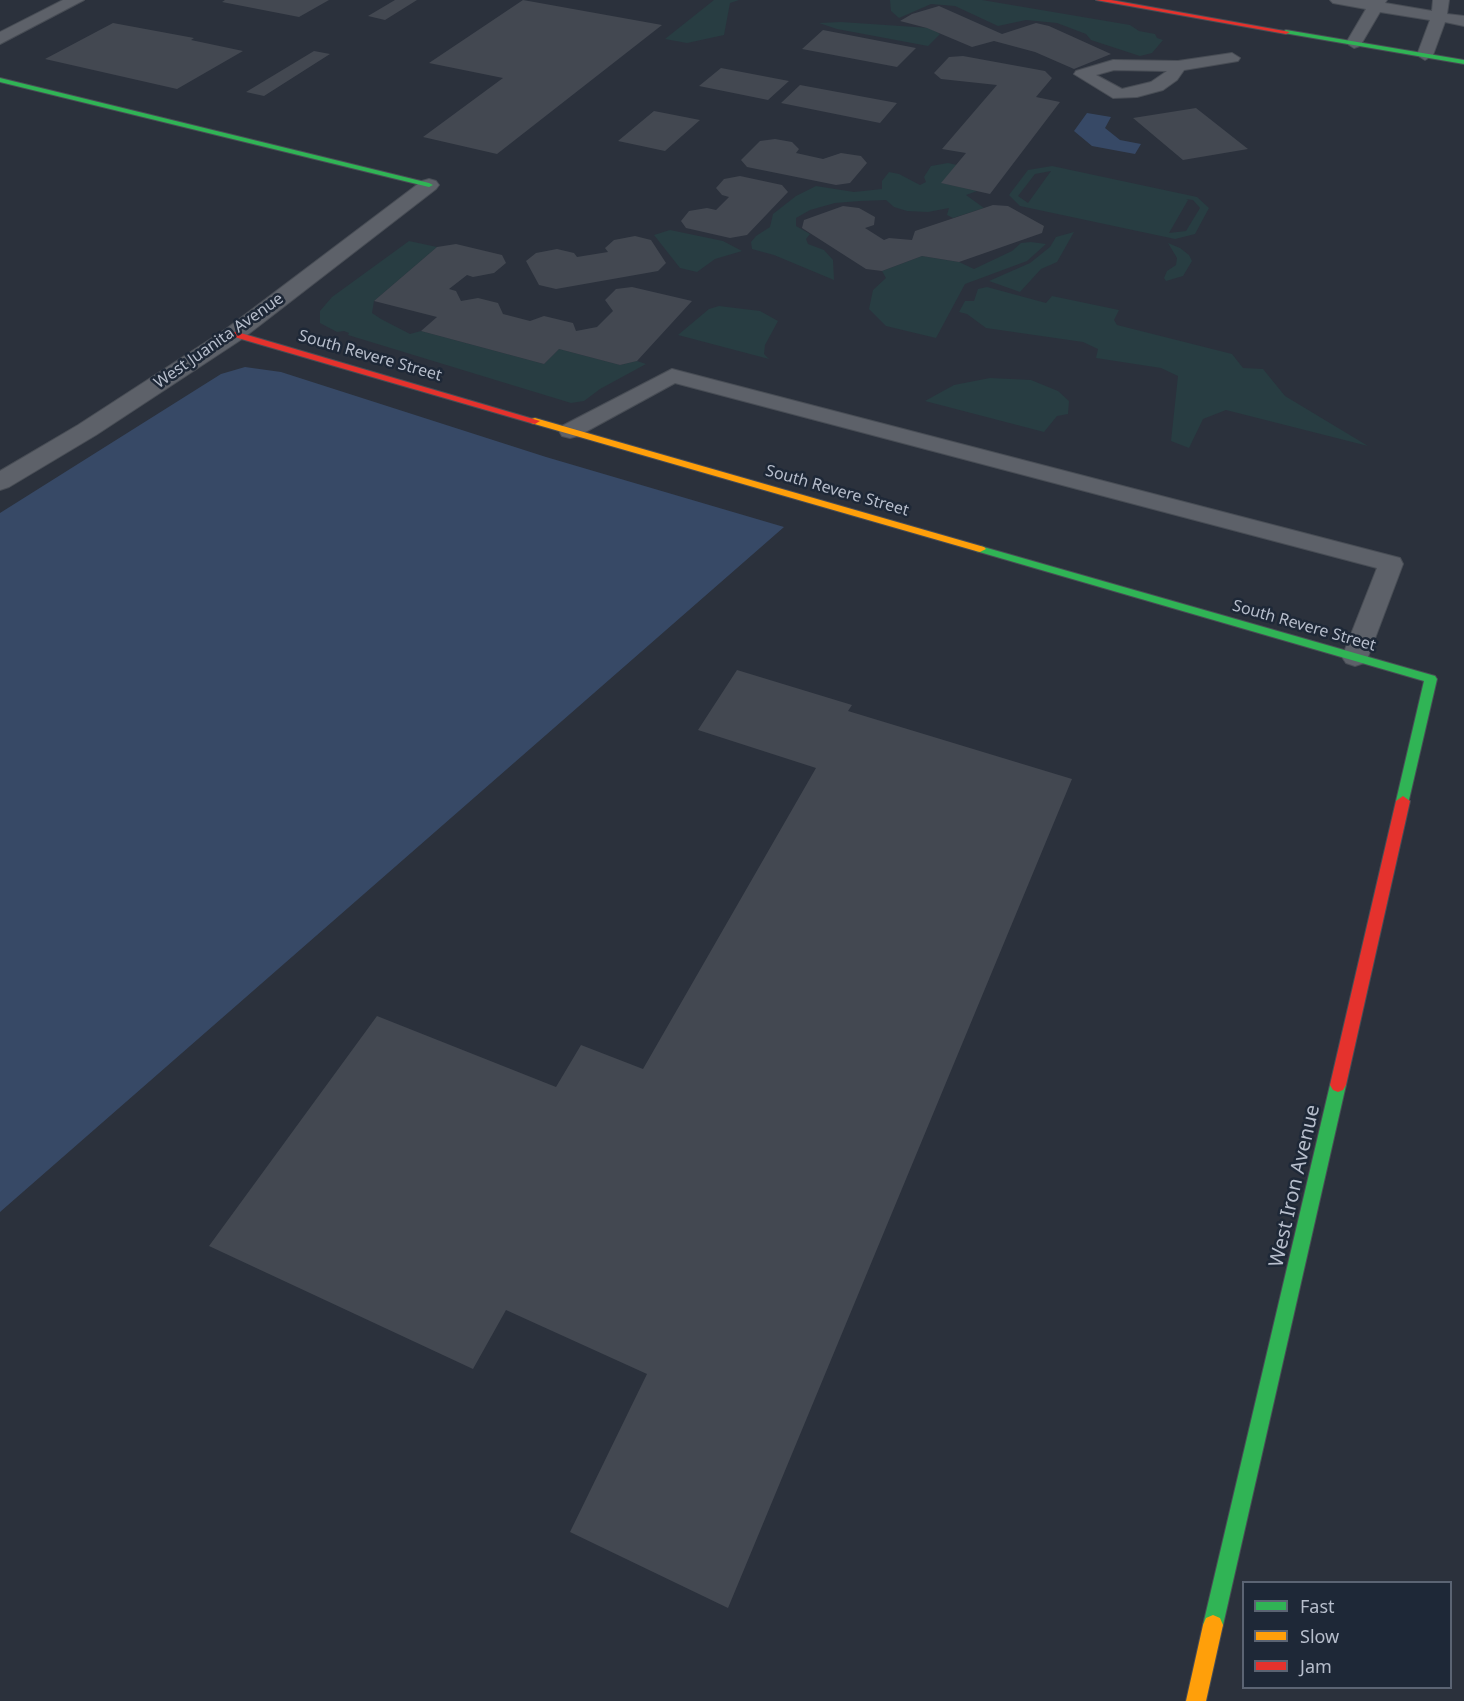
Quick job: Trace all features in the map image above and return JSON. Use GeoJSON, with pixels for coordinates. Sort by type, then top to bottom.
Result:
{"type":"FeatureCollection","features":[{"type":"Feature","properties":{"kind":"street"},"geometry":{"type":"LineString","coordinates":[[0,39],[76,0]]}},
{"type":"Feature","properties":{"kind":"street"},"geometry":{"type":"LineString","coordinates":[[1107,1],[1464,62]]}},
{"type":"Feature","properties":{"kind":"street"},"geometry":{"type":"LineString","coordinates":[[0,80],[429,185]]}},
{"type":"Feature","properties":{"kind":"street","name":"West Juanita Avenue"},"geometry":{"type":"LineString","coordinates":[[0,482],[87,430],[234,334],[429,185]]}},
{"type":"Feature","properties":{"kind":"street","name":"South Revere Street"},"geometry":{"type":"LineString","coordinates":[[234,334],[1431,679]]}},
{"type":"Feature","properties":{"kind":"street","name":"West Iron Avenue"},"geometry":{"type":"LineString","coordinates":[[1196,1701],[1431,679]]}},
{"type":"Feature","properties":{"kind":"lane"},"geometry":{"type":"LineString","coordinates":[[1338,0],[1377,3],[1464,21]]}},
{"type":"Feature","properties":{"kind":"lane"},"geometry":{"type":"LineString","coordinates":[[1425,56],[1439,17],[1441,0]]}},
{"type":"Feature","properties":{"kind":"lane"},"geometry":{"type":"LineString","coordinates":[[1354,43],[1377,3]]}},
{"type":"Feature","properties":{"kind":"lane"},"geometry":{"type":"LineString","coordinates":[[1178,66],[1171,77],[1157,86],[1119,94],[1082,74],[1113,65],[1178,66],[1232,58]]}},
{"type":"Feature","properties":{"kind":"lane"},"geometry":{"type":"LineString","coordinates":[[570,431],[672,376],[1391,564],[1355,657]]}},
{"type":"Feature","properties":{"kind":"green space"},"geometry":{"type":"Polygon","coordinates":[[[714,0],[739,0],[730,3],[724,35],[687,43],[665,39],[714,0]]]}},
{"type":"Feature","properties":{"kind":"green space"},"geometry":{"type":"Polygon","coordinates":[[[890,0],[982,0],[1130,25],[1139,31],[1155,34],[1157,38],[1163,40],[1152,53],[1140,56],[1091,40],[1086,34],[1057,23],[1026,20],[998,26],[955,6],[931,4],[899,18],[891,11],[890,0]]]}},
{"type":"Feature","properties":{"kind":"green space"},"geometry":{"type":"Polygon","coordinates":[[[841,22],[930,28],[940,34],[928,46],[837,29],[819,23],[841,22]]]}},
{"type":"Feature","properties":{"kind":"green space"},"geometry":{"type":"Polygon","coordinates":[[[948,163],[957,165],[942,183],[977,191],[966,195],[984,208],[953,218],[947,215],[949,208],[928,212],[907,211],[894,207],[886,200],[860,201],[835,203],[810,210],[796,218],[796,226],[810,234],[806,239],[808,244],[824,250],[833,260],[834,280],[774,255],[752,249],[751,242],[770,227],[773,214],[796,196],[816,186],[854,192],[882,189],[882,181],[889,172],[899,174],[920,185],[926,182],[924,177],[931,166],[948,163]]]}},
{"type":"Feature","properties":{"kind":"green space"},"geometry":{"type":"Polygon","coordinates":[[[1052,166],[1197,197],[1209,208],[1195,234],[1175,239],[1020,206],[1009,195],[1028,170],[1052,166]],[[1051,171],[1035,174],[1018,196],[1028,203],[1051,171]],[[1186,199],[1188,200],[1169,233],[1186,231],[1200,208],[1193,200],[1186,199]]]}},
{"type":"Feature","properties":{"kind":"green space"},"geometry":{"type":"Polygon","coordinates":[[[670,230],[723,241],[742,251],[715,259],[697,272],[680,268],[654,235],[670,230]]]}},
{"type":"Feature","properties":{"kind":"green space"},"geometry":{"type":"Polygon","coordinates":[[[1074,232],[1057,262],[1041,269],[1020,292],[989,281],[1030,263],[1050,247],[1056,237],[1074,232]]]}},
{"type":"Feature","properties":{"kind":"green space"},"geometry":{"type":"Polygon","coordinates":[[[409,241],[437,247],[374,301],[372,313],[381,319],[410,334],[421,331],[544,364],[559,349],[620,365],[637,361],[646,364],[600,389],[584,401],[571,403],[348,335],[349,333],[344,331],[337,332],[320,323],[320,311],[332,297],[409,241]]]}},
{"type":"Feature","properties":{"kind":"green space"},"geometry":{"type":"Polygon","coordinates":[[[1021,243],[1046,244],[1027,261],[965,284],[936,338],[886,326],[869,309],[873,290],[886,278],[882,271],[922,256],[959,262],[974,269],[1012,251],[1021,243]]]}},
{"type":"Feature","properties":{"kind":"green space"},"geometry":{"type":"Polygon","coordinates":[[[1168,243],[1180,248],[1189,255],[1192,261],[1183,276],[1166,281],[1164,278],[1167,271],[1176,265],[1177,258],[1168,243]]]}},
{"type":"Feature","properties":{"kind":"green space"},"geometry":{"type":"Polygon","coordinates":[[[987,287],[1046,303],[1052,296],[1119,310],[1114,320],[1117,325],[1232,354],[1243,368],[1263,369],[1285,396],[1368,446],[1226,410],[1203,419],[1189,448],[1171,441],[1178,376],[1161,368],[1096,358],[1098,349],[1083,342],[986,328],[967,314],[959,312],[965,301],[974,301],[978,289],[987,287]]]}},
{"type":"Feature","properties":{"kind":"green space"},"geometry":{"type":"Polygon","coordinates":[[[719,306],[760,311],[778,321],[765,345],[764,354],[769,359],[678,335],[709,309],[719,306]]]}},
{"type":"Feature","properties":{"kind":"green space"},"geometry":{"type":"Polygon","coordinates":[[[990,378],[1031,380],[1058,391],[1069,401],[1068,414],[1057,416],[1044,432],[925,401],[954,385],[990,378]]]}},
{"type":"Feature","properties":{"kind":"water"},"geometry":{"type":"Polygon","coordinates":[[[1087,113],[1111,117],[1105,128],[1120,140],[1141,144],[1135,154],[1092,146],[1074,131],[1087,113]]]}},
{"type":"Feature","properties":{"kind":"water"},"geometry":{"type":"Polygon","coordinates":[[[245,367],[281,372],[546,457],[784,527],[0,1212],[0,513],[221,374],[245,367]]]}},
{"type":"Feature","properties":{"kind":"building"},"geometry":{"type":"Polygon","coordinates":[[[225,0],[329,0],[299,17],[222,2],[225,0]]]}},
{"type":"Feature","properties":{"kind":"building"},"geometry":{"type":"Polygon","coordinates":[[[395,0],[417,0],[385,20],[368,16],[395,0]]]}},
{"type":"Feature","properties":{"kind":"building"},"geometry":{"type":"Polygon","coordinates":[[[523,0],[662,25],[497,154],[423,137],[503,78],[429,63],[523,0]]]}},
{"type":"Feature","properties":{"kind":"building"},"geometry":{"type":"Polygon","coordinates":[[[939,6],[1002,34],[1036,23],[1049,26],[1111,54],[1074,69],[1035,52],[994,41],[972,47],[927,28],[900,21],[912,14],[939,6]]]}},
{"type":"Feature","properties":{"kind":"building"},"geometry":{"type":"Polygon","coordinates":[[[113,23],[194,38],[191,40],[243,51],[177,89],[45,59],[113,23]]]}},
{"type":"Feature","properties":{"kind":"building"},"geometry":{"type":"Polygon","coordinates":[[[823,30],[916,48],[897,67],[802,49],[823,30]]]}},
{"type":"Feature","properties":{"kind":"building"},"geometry":{"type":"Polygon","coordinates":[[[314,51],[330,54],[264,96],[246,92],[314,51]]]}},
{"type":"Feature","properties":{"kind":"building"},"geometry":{"type":"Polygon","coordinates":[[[963,56],[1045,71],[1052,78],[1036,97],[1060,102],[990,194],[941,183],[966,153],[942,149],[997,85],[941,79],[934,73],[949,57],[963,56]]]}},
{"type":"Feature","properties":{"kind":"building"},"geometry":{"type":"Polygon","coordinates":[[[721,68],[789,81],[768,100],[699,86],[721,68]]]}},
{"type":"Feature","properties":{"kind":"building"},"geometry":{"type":"Polygon","coordinates":[[[800,85],[897,103],[880,123],[781,103],[800,85]]]}},
{"type":"Feature","properties":{"kind":"building"},"geometry":{"type":"Polygon","coordinates":[[[1196,108],[1248,149],[1183,160],[1133,118],[1196,108]]]}},
{"type":"Feature","properties":{"kind":"building"},"geometry":{"type":"Polygon","coordinates":[[[654,111],[700,120],[665,151],[618,141],[654,111]]]}},
{"type":"Feature","properties":{"kind":"building"},"geometry":{"type":"Polygon","coordinates":[[[775,139],[792,142],[799,149],[796,153],[823,159],[841,153],[861,156],[867,163],[850,183],[836,185],[747,167],[741,160],[760,141],[775,139]]]}},
{"type":"Feature","properties":{"kind":"building"},"geometry":{"type":"Polygon","coordinates":[[[740,176],[782,185],[788,192],[747,235],[730,238],[686,228],[681,221],[689,211],[707,208],[716,210],[729,197],[722,195],[716,188],[724,179],[740,176]]]}},
{"type":"Feature","properties":{"kind":"building"},"geometry":{"type":"Polygon","coordinates":[[[993,205],[1008,206],[1044,226],[1042,233],[959,262],[922,256],[882,271],[866,269],[802,228],[804,220],[843,206],[859,208],[875,217],[874,225],[865,228],[884,240],[889,238],[912,240],[915,231],[993,205]]]}},
{"type":"Feature","properties":{"kind":"building"},"geometry":{"type":"Polygon","coordinates":[[[635,236],[651,240],[666,263],[658,271],[556,289],[539,285],[526,261],[536,253],[557,249],[574,253],[577,257],[608,252],[605,248],[614,240],[635,236]]]}},
{"type":"Feature","properties":{"kind":"building"},"geometry":{"type":"Polygon","coordinates":[[[456,244],[502,255],[506,263],[494,273],[473,277],[467,275],[449,289],[456,291],[461,301],[478,298],[498,303],[503,314],[530,321],[544,316],[573,323],[576,331],[597,327],[613,311],[605,300],[616,289],[632,287],[692,301],[637,361],[620,365],[559,349],[544,364],[421,331],[437,317],[374,301],[437,247],[456,244]]]}},
{"type":"Feature","properties":{"kind":"building"},"geometry":{"type":"Polygon","coordinates":[[[737,670],[852,705],[848,711],[1072,779],[728,1608],[570,1532],[647,1374],[506,1310],[473,1369],[209,1246],[377,1016],[556,1087],[581,1045],[643,1069],[816,768],[698,730],[737,670]]]}},
{"type":"Feature","properties":{"kind":"traffic: fast"},"geometry":{"type":"LineString","coordinates":[[1286,32],[1464,62]]}},
{"type":"Feature","properties":{"kind":"traffic: fast"},"geometry":{"type":"LineString","coordinates":[[0,80],[429,185]]}},
{"type":"Feature","properties":{"kind":"traffic: fast"},"geometry":{"type":"LineString","coordinates":[[980,549],[1431,679],[1403,801]]}},
{"type":"Feature","properties":{"kind":"traffic: fast"},"geometry":{"type":"LineString","coordinates":[[1213,1625],[1338,1085]]}},
{"type":"Feature","properties":{"kind":"traffic: slow"},"geometry":{"type":"LineString","coordinates":[[535,421],[980,549]]}},
{"type":"Feature","properties":{"kind":"traffic: slow"},"geometry":{"type":"LineString","coordinates":[[1196,1701],[1213,1625]]}},
{"type":"Feature","properties":{"kind":"traffic: jam"},"geometry":{"type":"LineString","coordinates":[[1099,0],[1286,32]]}},
{"type":"Feature","properties":{"kind":"traffic: jam"},"geometry":{"type":"LineString","coordinates":[[234,334],[535,421]]}},
{"type":"Feature","properties":{"kind":"traffic: jam"},"geometry":{"type":"LineString","coordinates":[[1338,1085],[1403,801]]}}]}
